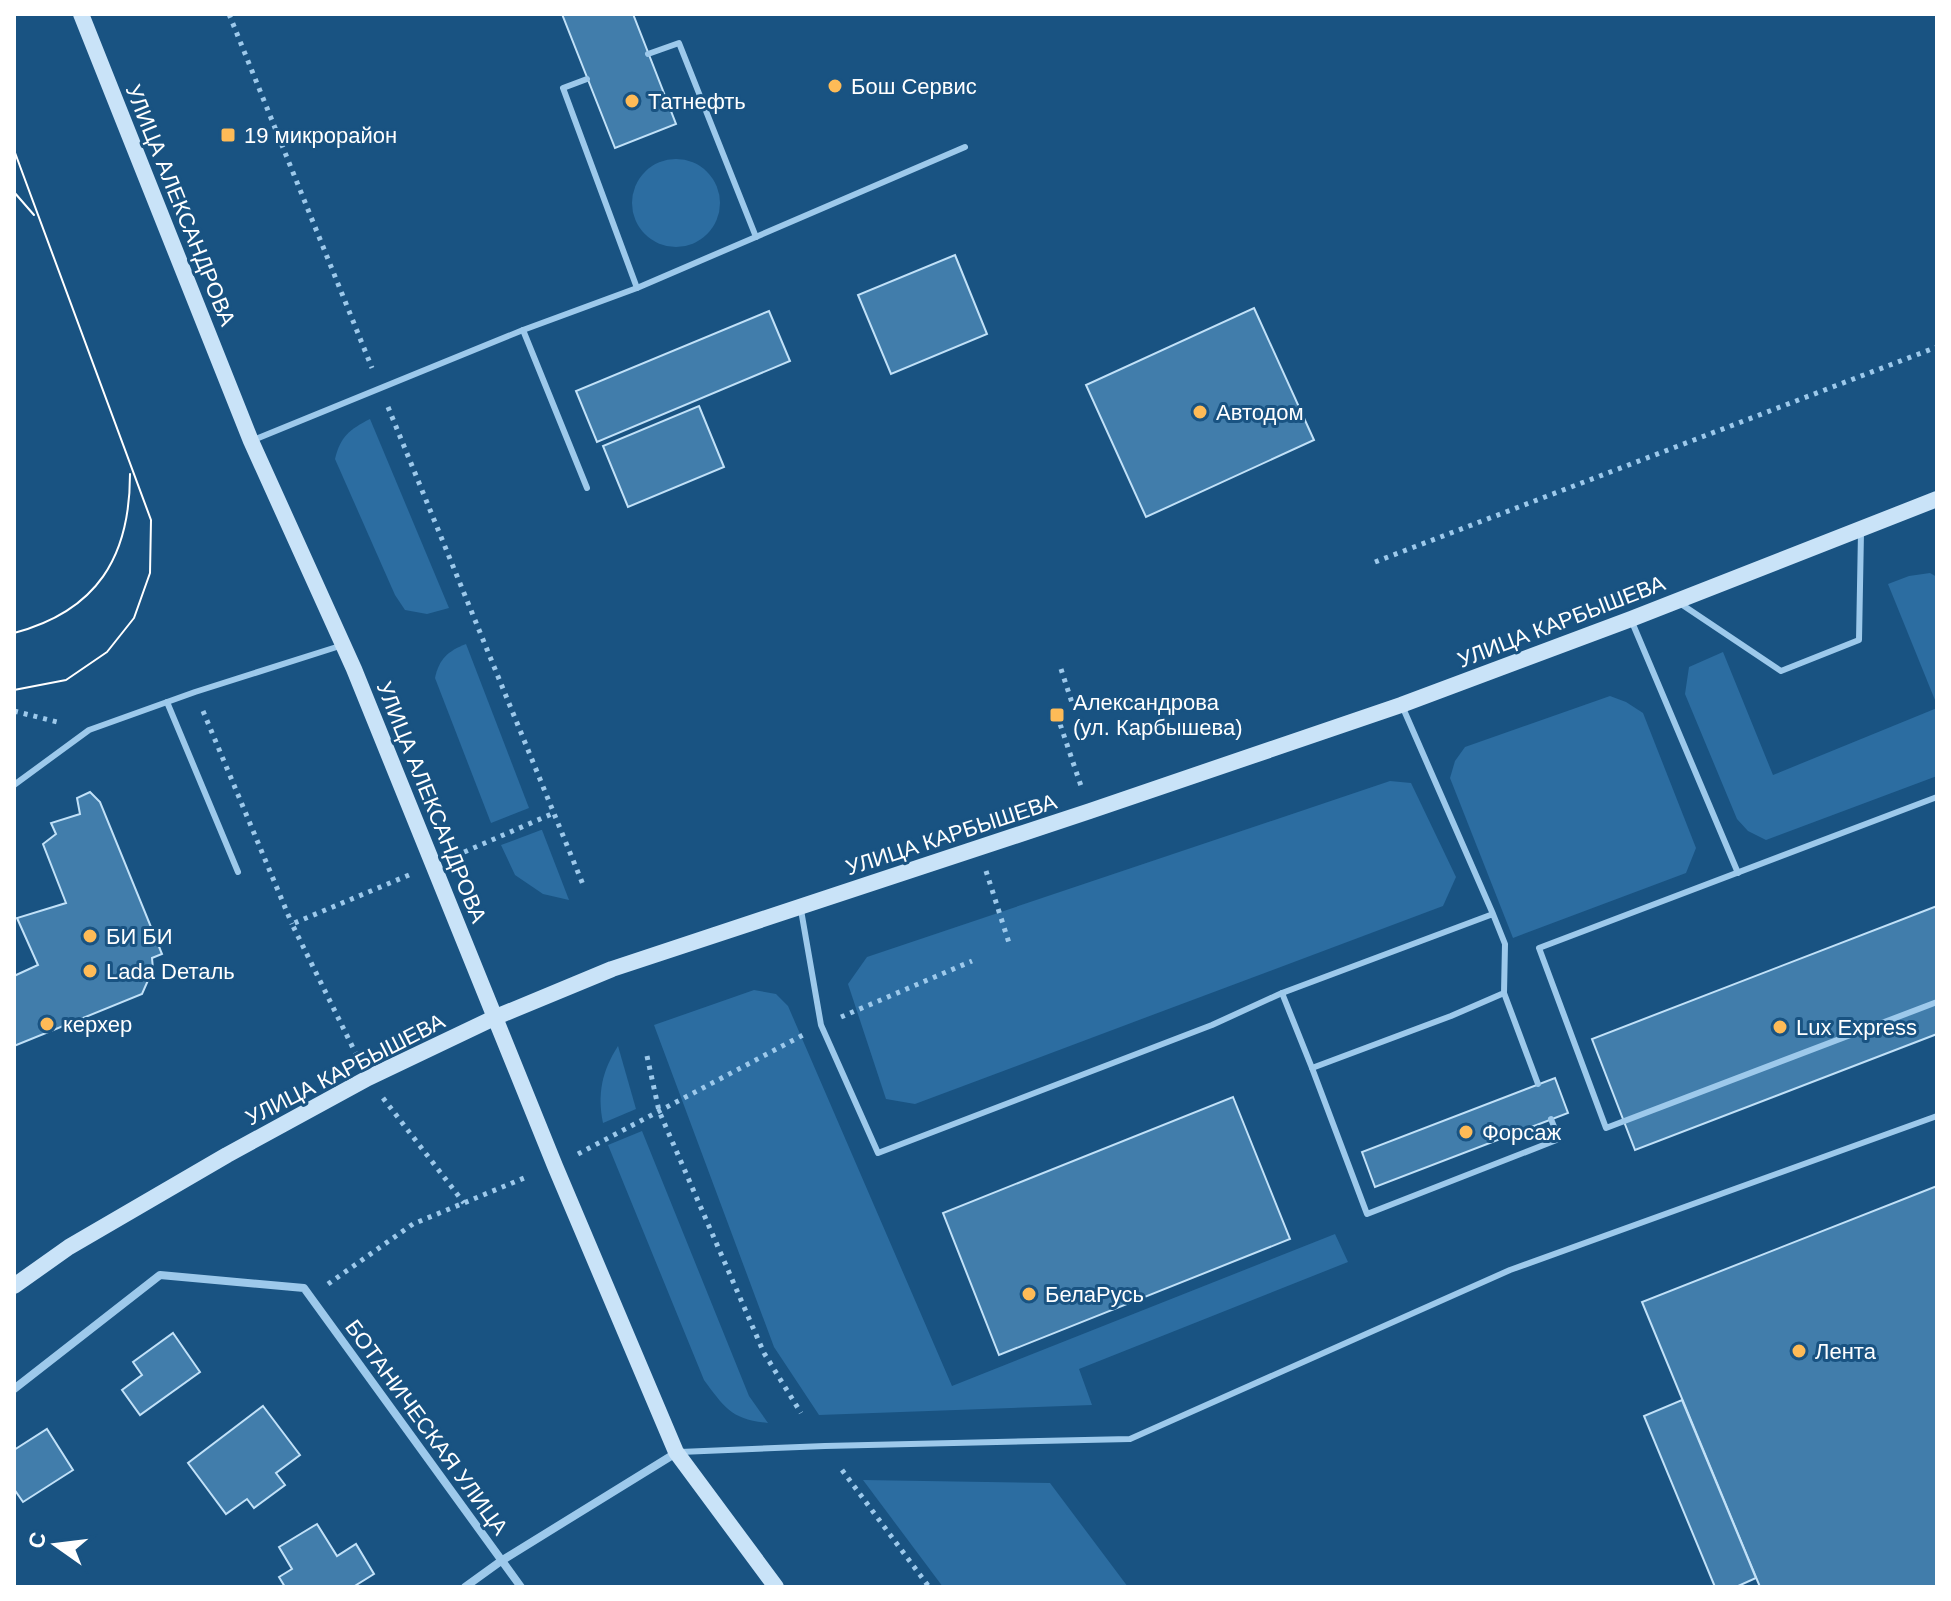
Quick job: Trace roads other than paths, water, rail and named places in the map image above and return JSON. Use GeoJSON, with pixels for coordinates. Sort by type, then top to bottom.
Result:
{"type":"FeatureCollection","features":[{"type":"Feature","properties":{"kind":"street","name":"УЛИЦА АЛЕКСАНДРОВА"},"geometry":{"type":"LineString","coordinates":[[81,14],[251,441],[343,645],[555,1166],[676,1452],[776,1587]]}},
{"type":"Feature","properties":{"kind":"street","name":"УЛИЦА КАРБЫШЕВА"},"geometry":{"type":"LineString","coordinates":[[14,1286],[69,1247],[368,1078],[496,1017],[612,969],[1401,705],[1937,499]]}},
{"type":"Feature","properties":{"kind":"street","name":"БОТАНИЧЕСКАЯ УЛИЦА"},"geometry":{"type":"LineString","coordinates":[[14,1389],[160,1275],[307,1292],[521,1587]]}},
{"type":"Feature","properties":{"kind":"street"},"geometry":{"type":"LineString","coordinates":[[465,1587],[501,1561],[676,1452]]}},
{"type":"Feature","properties":{"kind":"lane"},"geometry":{"type":"LineString","coordinates":[[648,54],[679,43],[756,237]]}},
{"type":"Feature","properties":{"kind":"lane"},"geometry":{"type":"LineString","coordinates":[[587,79],[563,88],[637,288]]}},
{"type":"Feature","properties":{"kind":"lane"},"geometry":{"type":"LineString","coordinates":[[251,441],[523,330],[637,288],[965,147]]}},
{"type":"Feature","properties":{"kind":"lane"},"geometry":{"type":"LineString","coordinates":[[523,330],[587,488]]}},
{"type":"Feature","properties":{"kind":"lane"},"geometry":{"type":"LineString","coordinates":[[1675,600],[1781,671],[1859,640],[1861,528]]}},
{"type":"Feature","properties":{"kind":"lane"},"geometry":{"type":"LineString","coordinates":[[1631,619],[1738,873]]}},
{"type":"Feature","properties":{"kind":"lane"},"geometry":{"type":"LineString","coordinates":[[14,785],[89,730],[343,645]]}},
{"type":"Feature","properties":{"kind":"lane"},"geometry":{"type":"LineString","coordinates":[[167,702],[238,872]]}},
{"type":"Feature","properties":{"kind":"lane"},"geometry":{"type":"LineString","coordinates":[[1401,705],[1505,944],[1504,993],[1538,1084]]}},
{"type":"Feature","properties":{"kind":"lane"},"geometry":{"type":"LineString","coordinates":[[1937,797],[1539,948],[1606,1128],[1937,1002]]}},
{"type":"Feature","properties":{"kind":"lane"},"geometry":{"type":"LineString","coordinates":[[801,906],[821,1025],[878,1153],[1212,1025],[1282,993],[1493,914]]}},
{"type":"Feature","properties":{"kind":"lane"},"geometry":{"type":"LineString","coordinates":[[1282,993],[1367,1214],[1559,1139],[1551,1119]]}},
{"type":"Feature","properties":{"kind":"lane"},"geometry":{"type":"LineString","coordinates":[[1312,1068],[1504,993]]}},
{"type":"Feature","properties":{"kind":"lane"},"geometry":{"type":"LineString","coordinates":[[676,1452],[1130,1439],[1510,1270],[1937,1116]]}},
{"type":"Feature","properties":{"kind":"tram line"},"geometry":{"type":"LineString","coordinates":[[14,150],[151,520],[150,573],[134,618],[107,652],[66,680],[14,690]]}},
{"type":"Feature","properties":{"kind":"tram line"},"geometry":{"type":"LineString","coordinates":[[14,192],[34,215]]}},
{"type":"Feature","properties":{"kind":"tram line"},"geometry":{"type":"LineString","coordinates":[[14,633],[67,611],[87,595],[103,576],[124,531],[130,474]]}},
{"type":"Feature","properties":{"kind":"place","name":"Бош Сервис"},"geometry":{"type":"Point","coordinates":[835,86]}},
{"type":"Feature","properties":{"kind":"place","name":"Татнефть"},"geometry":{"type":"Point","coordinates":[632,101]}},
{"type":"Feature","properties":{"kind":"place","name":"19 микрорайон"},"geometry":{"type":"Point","coordinates":[228,135]}},
{"type":"Feature","properties":{"kind":"place","name":"Автодом"},"geometry":{"type":"Point","coordinates":[1200,412]}},
{"type":"Feature","properties":{"kind":"place","name":"Александрова (ул. Карбышева)"},"geometry":{"type":"Point","coordinates":[1057,715]}},
{"type":"Feature","properties":{"kind":"place","name":"БИ БИ"},"geometry":{"type":"Point","coordinates":[90,936]}},
{"type":"Feature","properties":{"kind":"place","name":"Lada Dеталь"},"geometry":{"type":"Point","coordinates":[90,971]}},
{"type":"Feature","properties":{"kind":"place","name":"керхер"},"geometry":{"type":"Point","coordinates":[47,1024]}},
{"type":"Feature","properties":{"kind":"place","name":"Lux Express"},"geometry":{"type":"Point","coordinates":[1780,1027]}},
{"type":"Feature","properties":{"kind":"place","name":"Форсаж"},"geometry":{"type":"Point","coordinates":[1466,1132]}},
{"type":"Feature","properties":{"kind":"place","name":"БелаРусь"},"geometry":{"type":"Point","coordinates":[1029,1294]}},
{"type":"Feature","properties":{"kind":"place","name":"Лента"},"geometry":{"type":"Point","coordinates":[1799,1351]}}]}
